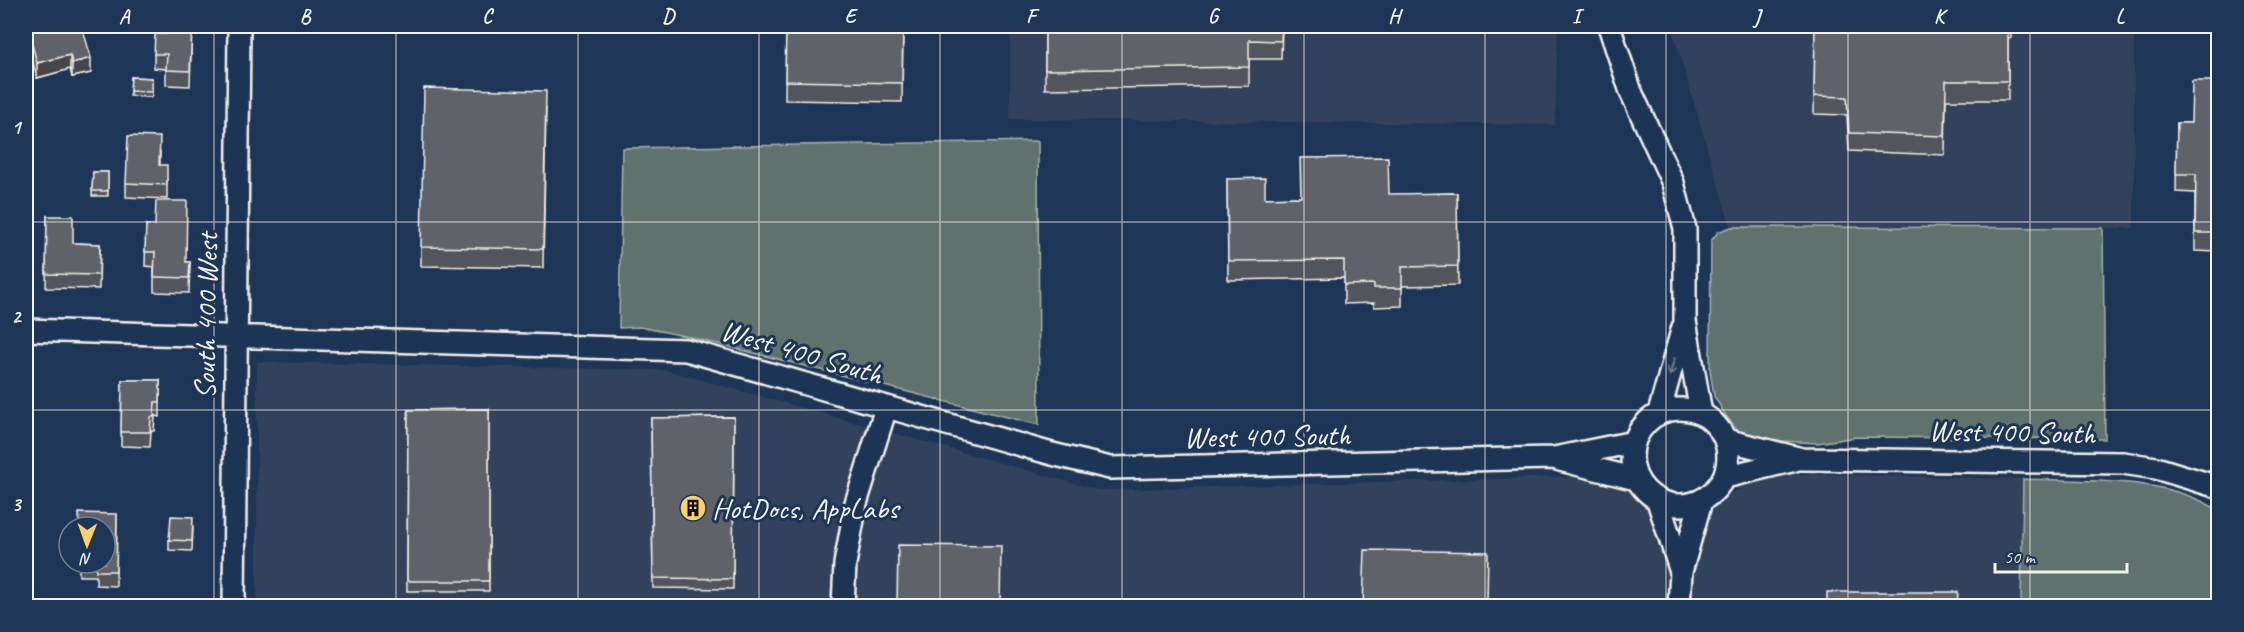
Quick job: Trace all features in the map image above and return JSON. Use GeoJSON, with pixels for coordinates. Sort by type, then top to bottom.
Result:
{"type":"FeatureCollection","features":[{"type":"Feature","properties":{"kind":"street","name":"South 400 West"},"geometry":{"type":"LineString","coordinates":[[234,606],[239,26]]}},
{"type":"Feature","properties":{"kind":"street"},"geometry":{"type":"LineString","coordinates":[[1609,26],[1631,92],[1672,183],[1685,229],[1685,321],[1701,413]]}},
{"type":"Feature","properties":{"kind":"street"},"geometry":{"type":"LineString","coordinates":[[1659,414],[1685,321]]}},
{"type":"Feature","properties":{"kind":"street","name":"West 400 South"},"geometry":{"type":"LineString","coordinates":[[26,330],[686,350],[721,358],[886,408],[1075,461],[1110,468],[1554,458],[1634,442]]}},
{"type":"Feature","properties":{"kind":"street"},"geometry":{"type":"LineString","coordinates":[[843,606],[845,564],[856,503],[886,408]]}},
{"type":"Feature","properties":{"kind":"street"},"geometry":{"type":"LineString","coordinates":[[1636,479],[1631,459],[1634,442],[1645,423],[1659,414],[1684,409],[1701,413],[1717,426],[1726,440],[1729,460],[1725,477],[1715,491],[1701,501],[1692,504],[1675,506],[1659,501]]}},
{"type":"Feature","properties":{"kind":"street","name":"West 400 South"},"geometry":{"type":"LineString","coordinates":[[1726,440],[1802,459],[2123,463],[2156,468],[2218,487]]}},
{"type":"Feature","properties":{"kind":"street","name":"West 400 South"},"geometry":{"type":"LineString","coordinates":[[1554,458],[1636,479],[1659,501]]}},
{"type":"Feature","properties":{"kind":"street","name":"West 400 South"},"geometry":{"type":"LineString","coordinates":[[1725,477],[1802,459]]}},
{"type":"Feature","properties":{"kind":"street"},"geometry":{"type":"LineString","coordinates":[[1659,501],[1680,572]]}},
{"type":"Feature","properties":{"kind":"street"},"geometry":{"type":"LineString","coordinates":[[1679,606],[1680,572],[1701,501]]}},
{"type":"Feature","properties":{"kind":"shaded area"},"geometry":{"type":"Polygon","coordinates":[[[1010,26],[1558,26],[1555,125],[1010,119],[1010,26]]]}},
{"type":"Feature","properties":{"kind":"shaded area"},"geometry":{"type":"Polygon","coordinates":[[[1671,26],[2134,26],[2134,228],[1731,227],[1671,26]]]}},
{"type":"Feature","properties":{"kind":"shaded area"},"geometry":{"type":"Polygon","coordinates":[[[257,362],[666,370],[1098,490],[1597,476],[1641,496],[1662,540],[1698,540],[1714,501],[1772,473],[2023,479],[2021,606],[257,606],[257,362]]]}},
{"type":"Feature","properties":{"kind":"green space"},"geometry":{"type":"Polygon","coordinates":[[[1038,141],[1039,425],[690,337],[640,327],[619,328],[622,148],[1038,141]]]}},
{"type":"Feature","properties":{"kind":"green space"},"geometry":{"type":"Polygon","coordinates":[[[1731,227],[2103,228],[2105,439],[1857,437],[1817,443],[1752,439],[1739,432],[1714,396],[1710,370],[1711,241],[1718,232],[1731,227]]]}},
{"type":"Feature","properties":{"kind":"green space"},"geometry":{"type":"Polygon","coordinates":[[[2023,479],[2124,482],[2173,491],[2218,510],[2218,606],[2021,606],[2023,479]]]}},
{"type":"Feature","properties":{"kind":"building"},"geometry":{"type":"Polygon","coordinates":[[[27,26],[82,26],[91,58],[72,63],[70,55],[37,63],[27,26]]]}},
{"type":"Feature","properties":{"kind":"building"},"geometry":{"type":"Polygon","coordinates":[[[166,26],[192,26],[190,71],[166,70],[167,54],[154,54],[155,34],[166,34],[166,26]]]}},
{"type":"Feature","properties":{"kind":"building"},"geometry":{"type":"Polygon","coordinates":[[[786,26],[903,26],[902,83],[785,81],[786,26]]]}},
{"type":"Feature","properties":{"kind":"building"},"geometry":{"type":"Polygon","coordinates":[[[1045,26],[1282,26],[1281,41],[1249,40],[1249,67],[1045,70],[1045,26]]]}},
{"type":"Feature","properties":{"kind":"building"},"geometry":{"type":"Polygon","coordinates":[[[1815,26],[2008,26],[2008,81],[1946,81],[1945,136],[1849,133],[1847,97],[1814,96],[1815,26]]]}},
{"type":"Feature","properties":{"kind":"building"},"geometry":{"type":"Polygon","coordinates":[[[26,44],[30,44],[30,76],[26,77],[26,44]]]}},
{"type":"Feature","properties":{"kind":"building"},"geometry":{"type":"Polygon","coordinates":[[[131,77],[152,78],[152,92],[130,91],[131,77]]]}},
{"type":"Feature","properties":{"kind":"building"},"geometry":{"type":"Polygon","coordinates":[[[2192,81],[2218,81],[2218,233],[2195,233],[2196,174],[2176,174],[2177,123],[2191,123],[2192,81]]]}},
{"type":"Feature","properties":{"kind":"building"},"geometry":{"type":"Polygon","coordinates":[[[424,88],[546,91],[543,249],[421,247],[424,88]]]}},
{"type":"Feature","properties":{"kind":"building"},"geometry":{"type":"Polygon","coordinates":[[[128,136],[160,137],[159,165],[167,165],[167,185],[126,183],[128,136]]]}},
{"type":"Feature","properties":{"kind":"building"},"geometry":{"type":"Polygon","coordinates":[[[1388,157],[1389,194],[1457,193],[1458,266],[1402,267],[1402,288],[1374,288],[1374,284],[1344,285],[1344,260],[1228,261],[1227,179],[1265,178],[1265,198],[1301,197],[1300,158],[1388,157]]]}},
{"type":"Feature","properties":{"kind":"building"},"geometry":{"type":"Polygon","coordinates":[[[93,172],[108,172],[108,191],[92,191],[93,172]]]}},
{"type":"Feature","properties":{"kind":"building"},"geometry":{"type":"Polygon","coordinates":[[[156,201],[187,201],[186,262],[190,262],[189,278],[154,277],[155,252],[145,252],[146,225],[155,225],[156,201]]]}},
{"type":"Feature","properties":{"kind":"building"},"geometry":{"type":"Polygon","coordinates":[[[47,216],[73,216],[73,243],[100,244],[99,275],[46,274],[47,216]]]}},
{"type":"Feature","properties":{"kind":"building"},"geometry":{"type":"Polygon","coordinates":[[[26,221],[33,221],[32,250],[26,250],[26,221]]]}},
{"type":"Feature","properties":{"kind":"building"},"geometry":{"type":"Polygon","coordinates":[[[122,380],[160,380],[160,402],[155,402],[150,432],[121,432],[122,380]]]}},
{"type":"Feature","properties":{"kind":"building"},"geometry":{"type":"Polygon","coordinates":[[[489,409],[489,581],[407,581],[408,410],[489,409]]]}},
{"type":"Feature","properties":{"kind":"building","name":"HotDocs, AppLabs"},"geometry":{"type":"Polygon","coordinates":[[[734,417],[733,579],[653,578],[651,418],[734,417]]]}},
{"type":"Feature","properties":{"kind":"building"},"geometry":{"type":"Polygon","coordinates":[[[79,513],[117,514],[117,515],[79,515],[79,513]]]}},
{"type":"Feature","properties":{"kind":"building"},"geometry":{"type":"Polygon","coordinates":[[[171,516],[193,517],[192,541],[169,540],[171,516]]]}},
{"type":"Feature","properties":{"kind":"building"},"geometry":{"type":"Polygon","coordinates":[[[898,545],[1001,546],[1000,606],[897,606],[898,545]]]}},
{"type":"Feature","properties":{"kind":"building"},"geometry":{"type":"Polygon","coordinates":[[[1365,550],[1488,552],[1487,606],[1363,606],[1365,550]]]}},
{"type":"Feature","properties":{"kind":"building"},"geometry":{"type":"Polygon","coordinates":[[[1827,592],[1958,592],[1957,606],[1827,606],[1827,592]]]}},
{"type":"Feature","properties":{"kind":"place","name":"HotDocs, AppLabs"},"geometry":{"type":"Point","coordinates":[693,508]}}]}
